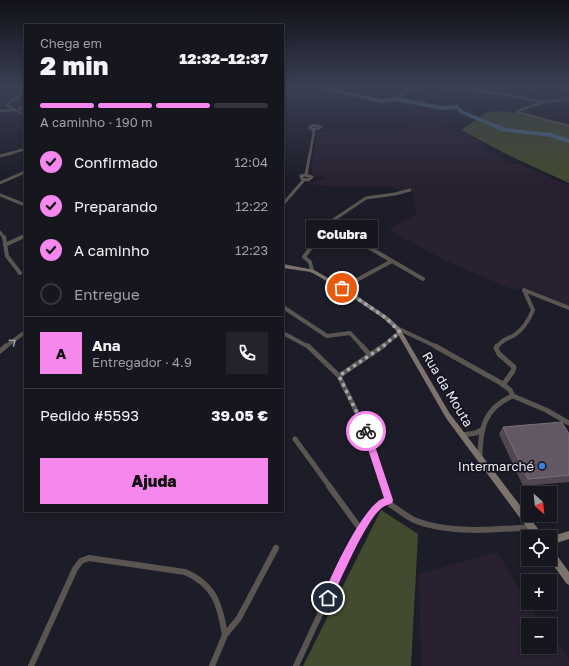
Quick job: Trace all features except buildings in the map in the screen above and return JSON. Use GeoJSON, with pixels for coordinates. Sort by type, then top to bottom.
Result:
{"type":"FeatureCollection","features":[{"type":"Feature","properties":{"kind":"main road"},"geometry":{"type":"LineString","coordinates":[[284,266],[312,271],[342,288],[386,318],[401,331]]}},
{"type":"Feature","properties":{"kind":"main road","name":"Rua da Mouta"},"geometry":{"type":"LineString","coordinates":[[401,331],[448,416],[533,530]]}},
{"type":"Feature","properties":{"kind":"main road"},"geometry":{"type":"LineString","coordinates":[[557,539],[569,535]]}},
{"type":"Feature","properties":{"kind":"main road"},"geometry":{"type":"LineString","coordinates":[[557,563],[569,580]]}},
{"type":"Feature","properties":{"kind":"street"},"geometry":{"type":"LineString","coordinates":[[543,118],[569,126]]}},
{"type":"Feature","properties":{"kind":"street"},"geometry":{"type":"LineString","coordinates":[[309,126],[320,126],[318,129],[313,130],[309,126]]}},
{"type":"Feature","properties":{"kind":"street"},"geometry":{"type":"LineString","coordinates":[[306,175],[313,130]]}},
{"type":"Feature","properties":{"kind":"street"},"geometry":{"type":"LineString","coordinates":[[0,156],[24,149]]}},
{"type":"Feature","properties":{"kind":"street"},"geometry":{"type":"LineString","coordinates":[[0,183],[24,172]]}},
{"type":"Feature","properties":{"kind":"street"},"geometry":{"type":"LineString","coordinates":[[284,203],[304,180],[312,178],[306,175],[301,176],[304,180]]}},
{"type":"Feature","properties":{"kind":"street"},"geometry":{"type":"LineString","coordinates":[[312,271],[310,262],[304,257],[312,246],[316,231],[341,216],[366,198],[395,194],[410,190]]}},
{"type":"Feature","properties":{"kind":"street"},"geometry":{"type":"LineString","coordinates":[[0,195],[24,205]]}},
{"type":"Feature","properties":{"kind":"street"},"geometry":{"type":"LineString","coordinates":[[0,232],[4,236],[7,256],[20,273]]}},
{"type":"Feature","properties":{"kind":"street"},"geometry":{"type":"LineString","coordinates":[[5,245],[24,236]]}},
{"type":"Feature","properties":{"kind":"street"},"geometry":{"type":"LineString","coordinates":[[349,236],[423,279]]}},
{"type":"Feature","properties":{"kind":"street"},"geometry":{"type":"LineString","coordinates":[[342,288],[392,260]]}},
{"type":"Feature","properties":{"kind":"street"},"geometry":{"type":"LineString","coordinates":[[503,385],[513,371],[514,367],[509,361],[498,353],[496,348],[503,340],[518,332],[525,326],[532,313],[533,310],[524,290],[569,308]]}},
{"type":"Feature","properties":{"kind":"street"},"geometry":{"type":"LineString","coordinates":[[284,308],[327,336],[332,337],[342,333],[350,333],[370,355]]}},
{"type":"Feature","properties":{"kind":"street"},"geometry":{"type":"LineString","coordinates":[[339,376],[370,355],[401,331],[444,351],[503,385],[510,390],[513,396],[546,410],[569,423]]}},
{"type":"Feature","properties":{"kind":"street"},"geometry":{"type":"LineString","coordinates":[[0,351],[24,333]]}},
{"type":"Feature","properties":{"kind":"street"},"geometry":{"type":"LineString","coordinates":[[284,334],[308,346],[339,376],[369,438],[391,505],[416,521],[454,528],[478,530],[531,527]]}},
{"type":"Feature","properties":{"kind":"street"},"geometry":{"type":"LineString","coordinates":[[480,458],[479,442],[486,417],[498,403],[513,396]]}},
{"type":"Feature","properties":{"kind":"street"},"geometry":{"type":"LineString","coordinates":[[462,435],[476,434],[482,429]]}},
{"type":"Feature","properties":{"kind":"street"},"geometry":{"type":"LineString","coordinates":[[295,438],[361,530]]}},
{"type":"Feature","properties":{"kind":"street"},"geometry":{"type":"LineString","coordinates":[[296,666],[348,554],[361,530],[372,512],[381,503],[389,500]]}},
{"type":"Feature","properties":{"kind":"street"},"geometry":{"type":"LineString","coordinates":[[212,666],[225,635],[239,618],[276,548]]}},
{"type":"Feature","properties":{"kind":"street"},"geometry":{"type":"LineString","coordinates":[[31,666],[73,572],[78,562],[84,558],[93,557],[185,572],[196,576],[206,583],[213,593],[222,613],[225,635]]}},
{"type":"Feature","properties":{"kind":"shaded area"},"geometry":{"type":"Polygon","coordinates":[[[424,122],[452,130],[480,141],[482,147],[504,159],[507,163],[520,164],[569,186],[569,305],[524,287],[520,290],[507,287],[444,260],[388,229],[416,215],[412,189],[408,188],[402,191],[395,188],[377,186],[341,187],[306,184],[316,180],[326,179],[326,177],[316,176],[311,171],[317,132],[392,132],[424,122]]]}},
{"type":"Feature","properties":{"kind":"shaded area"},"geometry":{"type":"Polygon","coordinates":[[[497,552],[521,592],[521,610],[532,610],[537,618],[521,618],[521,654],[557,654],[557,640],[569,660],[569,666],[421,666],[419,574],[497,552]]]}},
{"type":"Feature","properties":{"kind":"green space"},"geometry":{"type":"Polygon","coordinates":[[[479,118],[539,118],[569,127],[569,183],[508,155],[461,130],[479,118]]]}},
{"type":"Feature","properties":{"kind":"green space"},"geometry":{"type":"Polygon","coordinates":[[[381,510],[418,534],[411,666],[303,666],[381,510]]]}},
{"type":"Feature","properties":{"kind":"waterway"},"geometry":{"type":"LineString","coordinates":[[476,118],[504,130],[551,135],[569,141]]}},
{"type":"Feature","properties":{"kind":"way so far"},"geometry":{"type":"LineString","coordinates":[[342,288],[386,318],[400,332],[382,347],[339,376],[366,431]]}},
{"type":"Feature","properties":{"kind":"place","name":"Colubra"},"geometry":{"type":"Point","coordinates":[342,288]}},
{"type":"Feature","properties":{"kind":"place","name":"Intermarché"},"geometry":{"type":"Point","coordinates":[542,466]}},
{"type":"Feature","properties":{"kind":"route"},"geometry":{"type":"LineString","coordinates":[[328,598],[348,554],[372,512],[381,503],[389,500],[366,431]]}}]}
